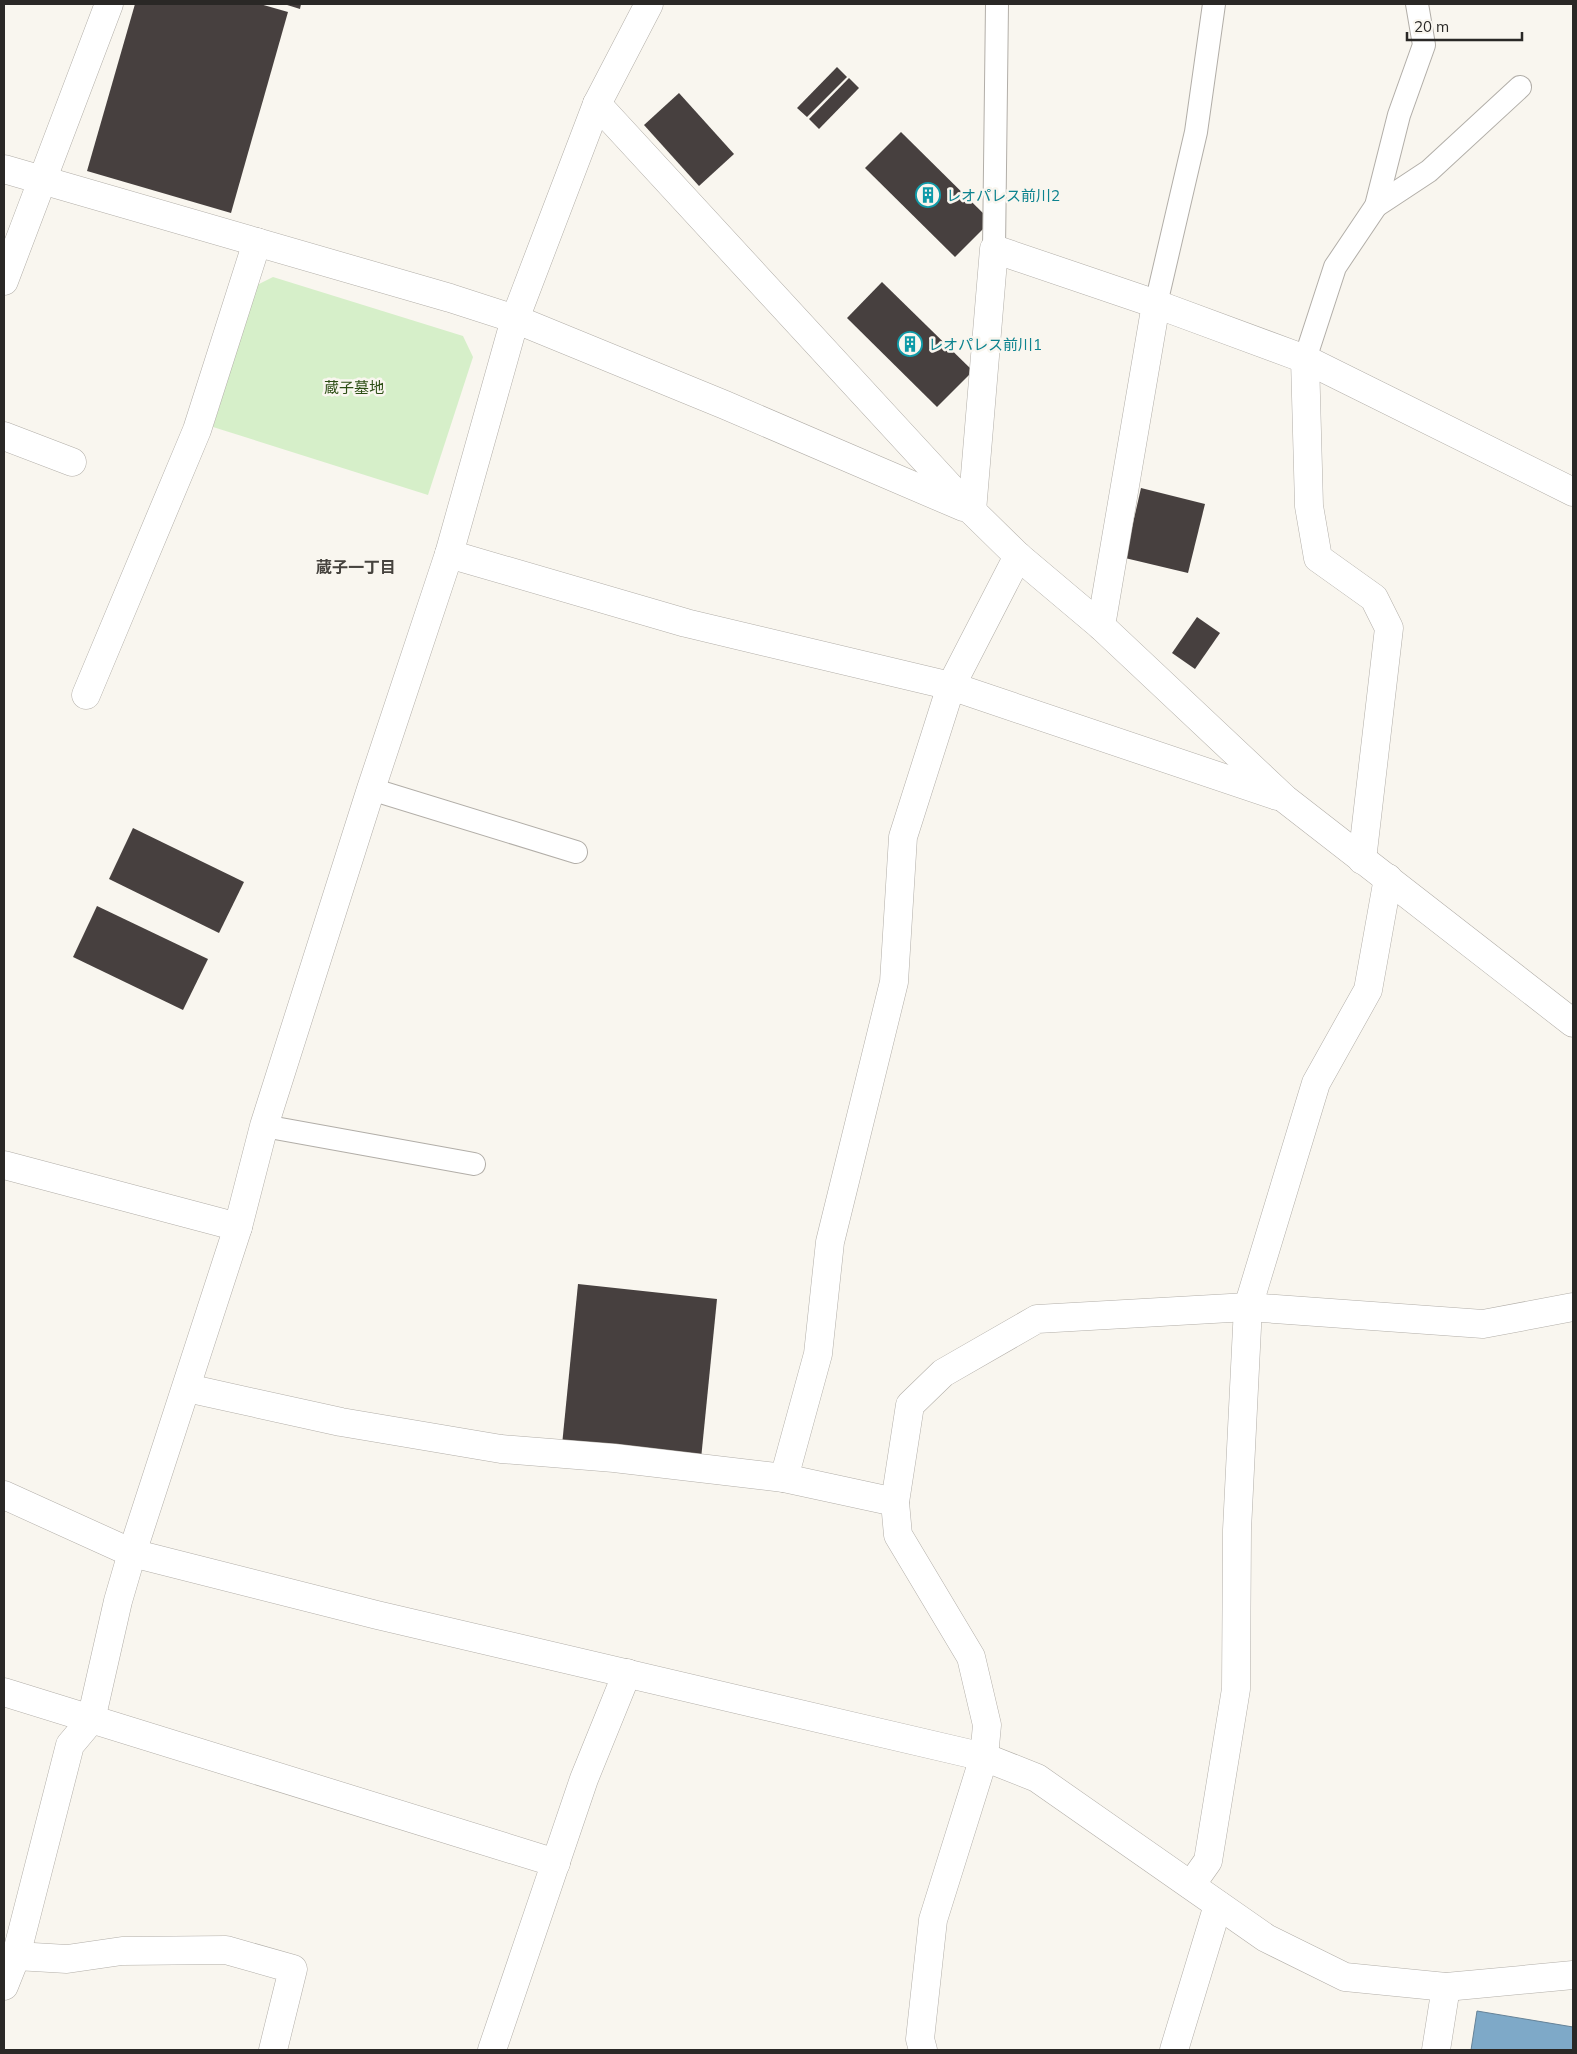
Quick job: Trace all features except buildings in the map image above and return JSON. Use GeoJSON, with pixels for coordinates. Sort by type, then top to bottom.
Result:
{"type":"FeatureCollection","features":[{"type":"Feature","properties":{"kind":"street"},"geometry":{"type":"LineString","coordinates":[[4,281],[108,4]]}},
{"type":"Feature","properties":{"kind":"street"},"geometry":{"type":"LineString","coordinates":[[4,1986],[16,1956],[70,1745],[91,1720],[118,1601],[132,1553],[238,1227],[264,1126],[371,789],[449,554],[515,319],[597,104],[649,4]]}},
{"type":"Feature","properties":{"kind":"street"},"geometry":{"type":"LineString","coordinates":[[597,104],[972,511],[1018,556],[1101,626],[1286,799],[1362,860],[1572,1019]]}},
{"type":"Feature","properties":{"kind":"street"},"geometry":{"type":"LineString","coordinates":[[4,169],[450,298],[515,319],[725,405],[972,511]]}},
{"type":"Feature","properties":{"kind":"street"},"geometry":{"type":"LineString","coordinates":[[86,695],[198,430],[257,242]]}},
{"type":"Feature","properties":{"kind":"street"},"geometry":{"type":"LineString","coordinates":[[972,511],[994,249],[1156,304],[1305,359],[1573,492]]}},
{"type":"Feature","properties":{"kind":"street"},"geometry":{"type":"LineString","coordinates":[[1101,626],[1156,304]]}},
{"type":"Feature","properties":{"kind":"street"},"geometry":{"type":"LineString","coordinates":[[1305,359],[1309,506],[1318,558],[1374,598],[1389,628],[1362,860]]}},
{"type":"Feature","properties":{"kind":"street"},"geometry":{"type":"LineString","coordinates":[[4,436],[72,462]]}},
{"type":"Feature","properties":{"kind":"street"},"geometry":{"type":"LineString","coordinates":[[449,554],[686,624],[951,686],[1286,799]]}},
{"type":"Feature","properties":{"kind":"street"},"geometry":{"type":"LineString","coordinates":[[784,1478],[818,1354],[830,1242],[894,982],[903,837],[951,686],[1018,556]]}},
{"type":"Feature","properties":{"kind":"street"},"geometry":{"type":"LineString","coordinates":[[1191,1885],[1208,1862],[1236,1689],[1237,1530],[1248,1308],[1316,1083],[1368,990],[1388,878]]}},
{"type":"Feature","properties":{"kind":"street"},"geometry":{"type":"LineString","coordinates":[[4,1165],[238,1227]]}},
{"type":"Feature","properties":{"kind":"street"},"geometry":{"type":"LineString","coordinates":[[923,2050],[920,2039],[934,1920],[984,1757],[987,1725],[971,1657],[898,1536],[895,1502],[910,1405],[943,1373],[1037,1319],[1248,1308],[1483,1324],[1573,1308]]}},
{"type":"Feature","properties":{"kind":"street"},"geometry":{"type":"LineString","coordinates":[[187,1388],[341,1422],[501,1449],[614,1458],[784,1478],[895,1502]]}},
{"type":"Feature","properties":{"kind":"street"},"geometry":{"type":"LineString","coordinates":[[4,1495],[132,1553],[377,1615],[984,1757],[1037,1778],[1266,1938],[1345,1977],[1446,1987],[1573,1975]]}},
{"type":"Feature","properties":{"kind":"street"},"geometry":{"type":"LineString","coordinates":[[492,2050],[584,1778],[627,1673]]}},
{"type":"Feature","properties":{"kind":"street"},"geometry":{"type":"LineString","coordinates":[[4,1692],[556,1863]]}},
{"type":"Feature","properties":{"kind":"street"},"geometry":{"type":"LineString","coordinates":[[1174,2050],[1218,1905]]}},
{"type":"Feature","properties":{"kind":"street"},"geometry":{"type":"LineString","coordinates":[[16,1956],[67,1959],[122,1951],[226,1950],[293,1969],[273,2050]]}},
{"type":"Feature","properties":{"kind":"street"},"geometry":{"type":"LineString","coordinates":[[1436,2050],[1446,1987]]}},
{"type":"Feature","properties":{"kind":"lane"},"geometry":{"type":"LineString","coordinates":[[994,249],[997,4]]}},
{"type":"Feature","properties":{"kind":"lane"},"geometry":{"type":"LineString","coordinates":[[1156,304],[1196,132],[1214,4]]}},
{"type":"Feature","properties":{"kind":"lane"},"geometry":{"type":"LineString","coordinates":[[1305,359],[1334,267],[1376,206],[1399,115],[1424,45],[1418,4]]}},
{"type":"Feature","properties":{"kind":"lane"},"geometry":{"type":"LineString","coordinates":[[1376,206],[1429,171],[1520,87]]}},
{"type":"Feature","properties":{"kind":"lane"},"geometry":{"type":"LineString","coordinates":[[371,789],[576,852]]}},
{"type":"Feature","properties":{"kind":"lane"},"geometry":{"type":"LineString","coordinates":[[264,1126],[474,1164]]}},
{"type":"Feature","properties":{"kind":"green space","name":"蔵子墓地"},"geometry":{"type":"Polygon","coordinates":[[[273,277],[463,336],[473,357],[428,495],[213,427],[257,285],[273,277]]]}},
{"type":"Feature","properties":{"kind":"water"},"geometry":{"type":"Polygon","coordinates":[[[1477,2011],[1573,2027],[1573,2050],[1471,2050],[1477,2011]]]}},
{"type":"Feature","properties":{"kind":"place","name":"レオパレス前川2"},"geometry":{"type":"Point","coordinates":[928,195]}},
{"type":"Feature","properties":{"kind":"place","name":"レオパレス前川1"},"geometry":{"type":"Point","coordinates":[910,344]}},
{"type":"Feature","properties":{"kind":"district","name":"蔵子一丁目"},"geometry":{"type":"Point","coordinates":[356,567]}}]}
